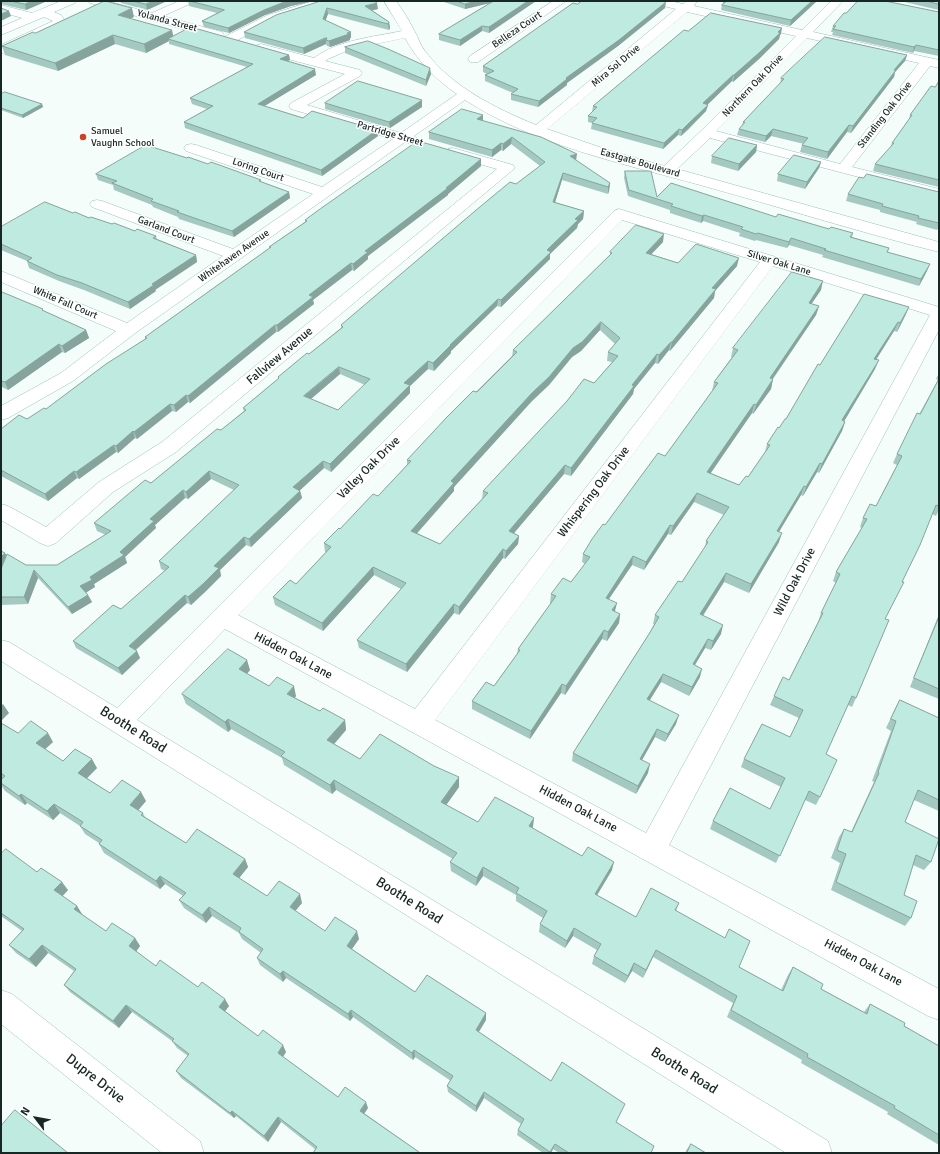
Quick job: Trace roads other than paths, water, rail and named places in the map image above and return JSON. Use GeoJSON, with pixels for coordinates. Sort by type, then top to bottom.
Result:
{"type":"FeatureCollection","features":[{"type":"Feature","properties":{"kind":"street"},"geometry":{"type":"LineString","coordinates":[[1,31],[71,1]]}},
{"type":"Feature","properties":{"kind":"street","name":"Yolanda Street"},"geometry":{"type":"LineString","coordinates":[[94,1],[315,63],[356,73],[296,106]]}},
{"type":"Feature","properties":{"kind":"street"},"geometry":{"type":"LineString","coordinates":[[153,17],[188,1]]}},
{"type":"Feature","properties":{"kind":"street"},"geometry":{"type":"LineString","coordinates":[[230,39],[272,17],[325,1]]}},
{"type":"Feature","properties":{"kind":"street","name":"Eastgate Boulevard"},"geometry":{"type":"LineString","coordinates":[[392,1],[420,53],[464,95],[538,130],[601,152],[939,248]]}},
{"type":"Feature","properties":{"kind":"street","name":"Belleza Court"},"geometry":{"type":"LineString","coordinates":[[474,59],[560,1]]}},
{"type":"Feature","properties":{"kind":"street"},"geometry":{"type":"LineString","coordinates":[[655,1],[689,4],[804,34],[933,63]]}},
{"type":"Feature","properties":{"kind":"street","name":"Northern Oak Drive"},"geometry":{"type":"LineString","coordinates":[[667,171],[708,133],[837,1]]}},
{"type":"Feature","properties":{"kind":"street","name":"Mira Sol Drive"},"geometry":{"type":"LineString","coordinates":[[538,130],[689,4]]}},
{"type":"Feature","properties":{"kind":"street"},"geometry":{"type":"LineString","coordinates":[[1,8],[37,15],[54,16],[59,19],[60,22],[1,50]]}},
{"type":"Feature","properties":{"kind":"street"},"geometry":{"type":"LineString","coordinates":[[315,63],[321,57],[353,45],[410,33]]}},
{"type":"Feature","properties":{"kind":"street","name":"Standing Oak Drive"},"geometry":{"type":"LineString","coordinates":[[843,169],[933,63]]}},
{"type":"Feature","properties":{"kind":"street","name":"Whitehaven Avenue"},"geometry":{"type":"LineString","coordinates":[[1,414],[67,377],[128,330],[464,95]]}},
{"type":"Feature","properties":{"kind":"street","name":"Partridge Street"},"geometry":{"type":"LineString","coordinates":[[296,106],[426,144]]}},
{"type":"Feature","properties":{"kind":"street"},"geometry":{"type":"LineString","coordinates":[[708,133],[939,194]]}},
{"type":"Feature","properties":{"kind":"street","name":"Loring Court"},"geometry":{"type":"LineString","coordinates":[[191,148],[324,193]]}},
{"type":"Feature","properties":{"kind":"street","name":"Fallview Avenue"},"geometry":{"type":"LineString","coordinates":[[1,511],[48,538],[106,486],[169,447],[508,168],[441,148]]}},
{"type":"Feature","properties":{"kind":"street","name":"Garland Court"},"geometry":{"type":"LineString","coordinates":[[97,204],[234,256]]}},
{"type":"Feature","properties":{"kind":"street","name":"Silver Oak Lane"},"geometry":{"type":"LineString","coordinates":[[620,214],[939,313]]}},
{"type":"Feature","properties":{"kind":"street","name":"Valley Oak Drive"},"geometry":{"type":"LineString","coordinates":[[119,722],[620,214]]}},
{"type":"Feature","properties":{"kind":"street","name":"Whispering Oak Drive"},"geometry":{"type":"LineString","coordinates":[[418,723],[770,260]]}},
{"type":"Feature","properties":{"kind":"street","name":"White Fall Court"},"geometry":{"type":"LineString","coordinates":[[1,276],[128,330]]}},
{"type":"Feature","properties":{"kind":"street","name":"Wild Oak Drive"},"geometry":{"type":"LineString","coordinates":[[652,849],[939,313]]}},
{"type":"Feature","properties":{"kind":"street","name":"Hidden Oak Lane"},"geometry":{"type":"LineString","coordinates":[[222,617],[652,849],[937,997]]}},
{"type":"Feature","properties":{"kind":"street","name":"Boothe Road"},"geometry":{"type":"LineString","coordinates":[[1,649],[812,1152]]}},
{"type":"Feature","properties":{"kind":"street","name":"Dupre Drive"},"geometry":{"type":"LineString","coordinates":[[1,1004],[188,1153]]}},
{"type":"Feature","properties":{"kind":"place","name":"Samuel Vaughn School"},"geometry":{"type":"Point","coordinates":[83,137]}}]}
